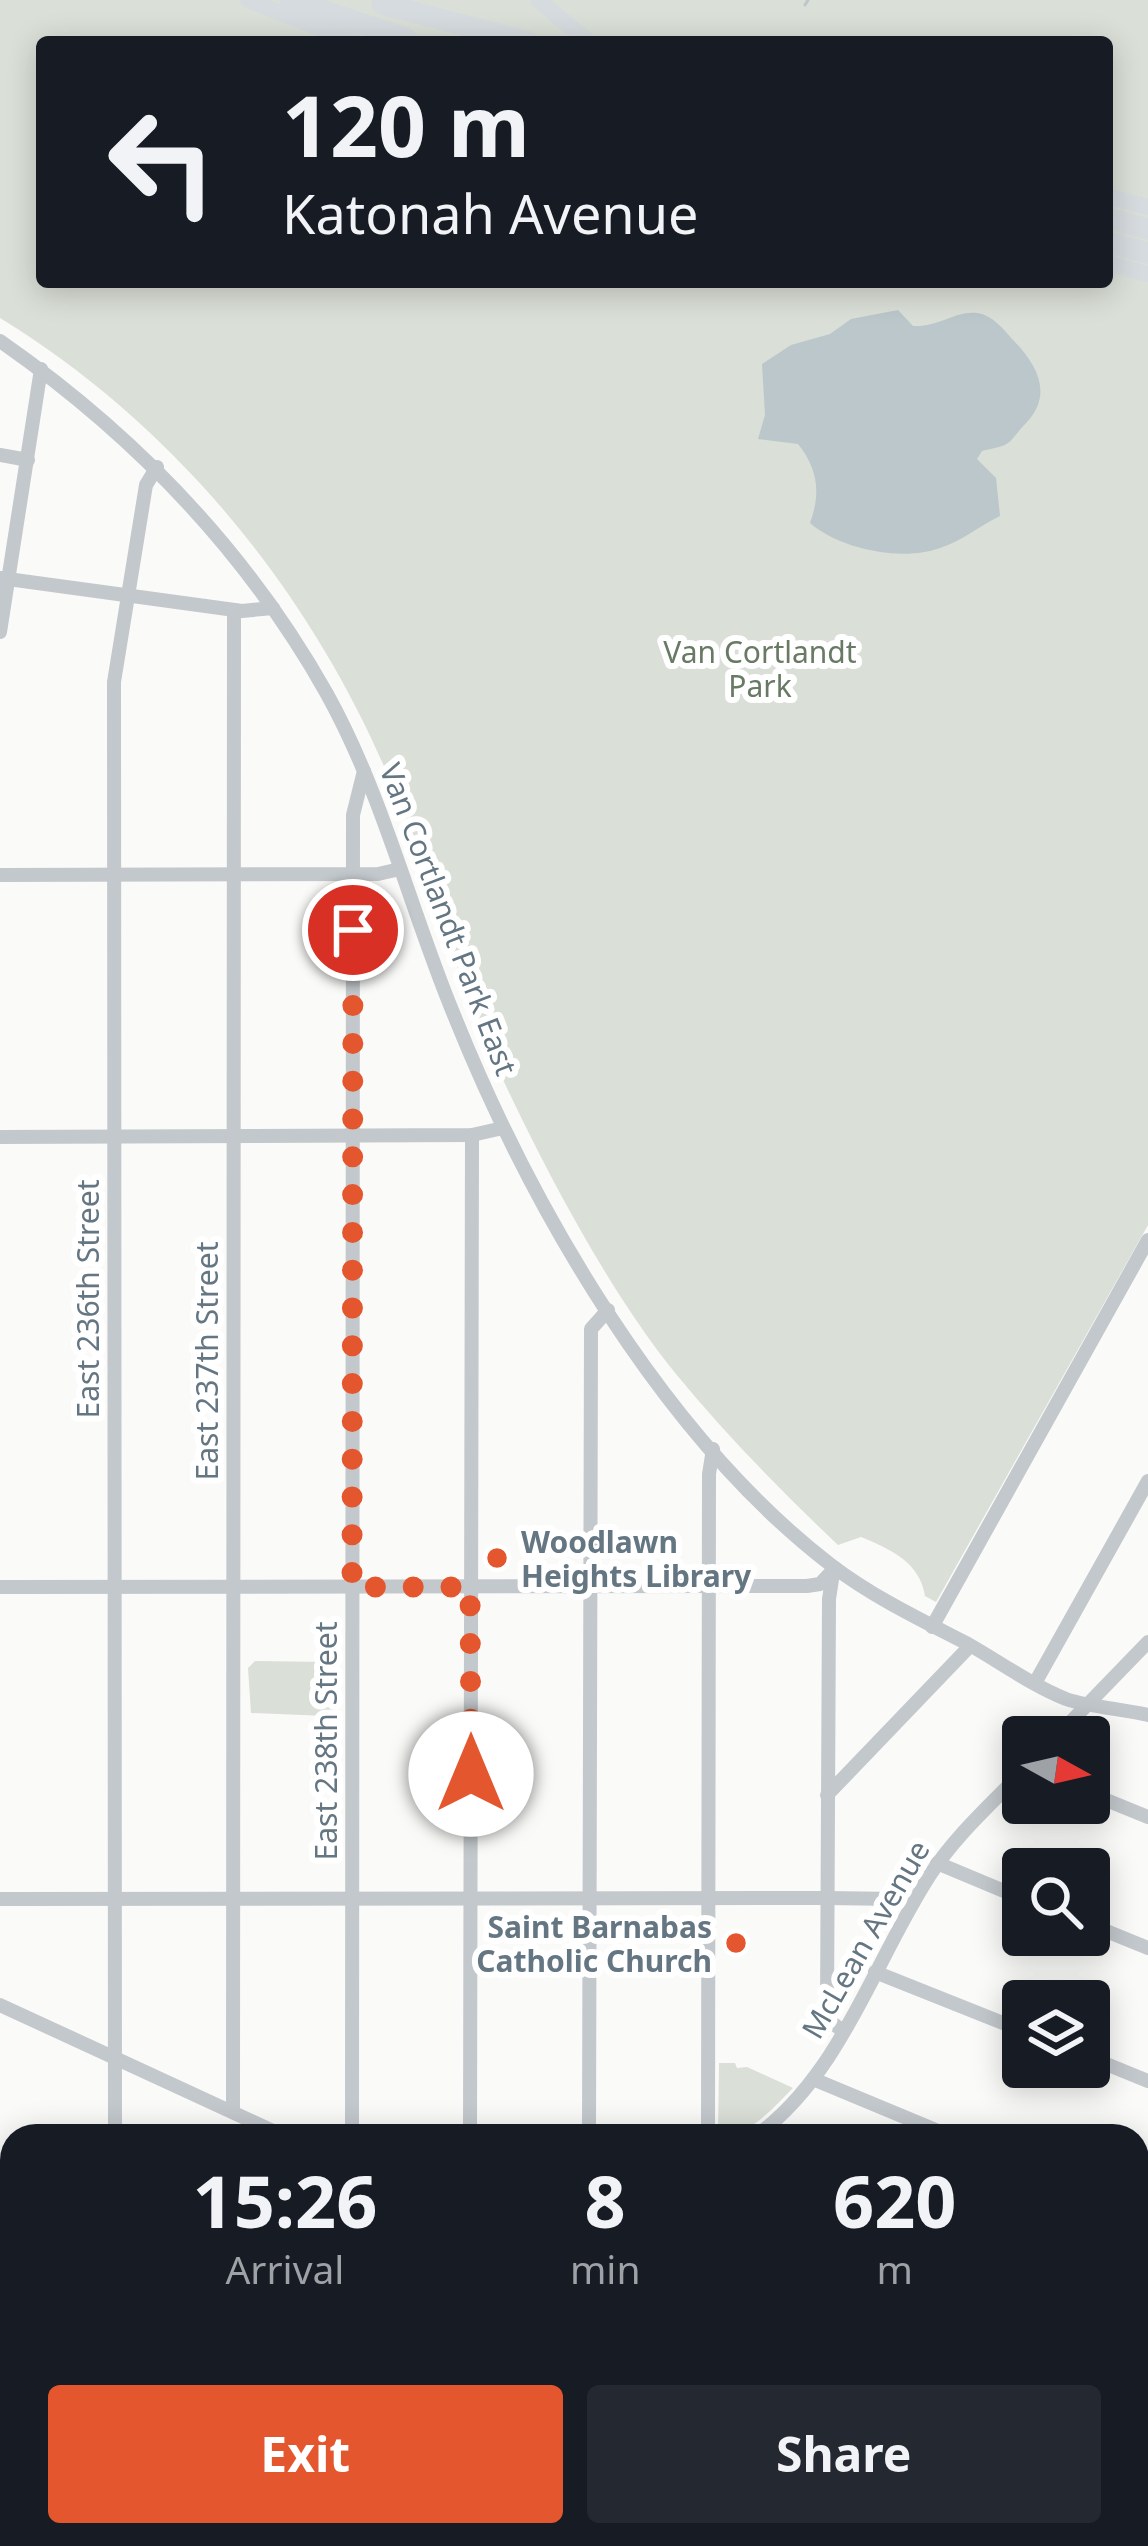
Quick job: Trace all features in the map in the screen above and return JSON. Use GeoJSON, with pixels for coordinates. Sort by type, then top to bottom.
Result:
{"type":"FeatureCollection","features":[{"type":"Feature","properties":{"kind":"highway"},"geometry":{"type":"LineString","coordinates":[[290,0],[399,36]]}},
{"type":"Feature","properties":{"kind":"highway"},"geometry":{"type":"LineString","coordinates":[[319,0],[402,36]]}},
{"type":"Feature","properties":{"kind":"highway"},"geometry":{"type":"LineString","coordinates":[[378,2],[463,36]]}},
{"type":"Feature","properties":{"kind":"highway"},"geometry":{"type":"LineString","coordinates":[[378,2],[506,36]]}},
{"type":"Feature","properties":{"kind":"highway"},"geometry":{"type":"LineString","coordinates":[[1113,220],[1148,230]]}},
{"type":"Feature","properties":{"kind":"highway"},"geometry":{"type":"LineString","coordinates":[[1113,244],[1148,253]]}},
{"type":"Feature","properties":{"kind":"main road"},"geometry":{"type":"LineString","coordinates":[[248,0],[341,36]]}},
{"type":"Feature","properties":{"kind":"main road"},"geometry":{"type":"LineString","coordinates":[[538,0],[582,36]]}},
{"type":"Feature","properties":{"kind":"main road"},"geometry":{"type":"LineString","coordinates":[[1113,198],[1148,207]]}},
{"type":"Feature","properties":{"kind":"main road"},"geometry":{"type":"LineString","coordinates":[[1113,265],[1148,274]]}},
{"type":"Feature","properties":{"kind":"street","name":"Van Cortlandt Park East"},"geometry":{"type":"LineString","coordinates":[[0,341],[41,369],[157,467],[226,545],[273,608],[328,697],[364,772],[423,940],[503,1127],[543,1204],[655,1379],[713,1450],[835,1568],[932,1627],[1072,1701],[1148,1715]]}},
{"type":"Feature","properties":{"kind":"street"},"geometry":{"type":"LineString","coordinates":[[0,632],[4,578],[41,369]]}},
{"type":"Feature","properties":{"kind":"street"},"geometry":{"type":"LineString","coordinates":[[0,455],[28,460]]}},
{"type":"Feature","properties":{"kind":"street","name":"East 236th Street"},"geometry":{"type":"LineString","coordinates":[[115,2124],[114,682],[146,485],[157,467]]}},
{"type":"Feature","properties":{"kind":"street"},"geometry":{"type":"LineString","coordinates":[[4,578],[234,610],[273,608]]}},
{"type":"Feature","properties":{"kind":"street","name":"East 237th Street"},"geometry":{"type":"LineString","coordinates":[[233,2112],[234,610]]}},
{"type":"Feature","properties":{"kind":"street","name":"East 238th Street"},"geometry":{"type":"LineString","coordinates":[[352,2124],[353,809],[364,772]]}},
{"type":"Feature","properties":{"kind":"street"},"geometry":{"type":"LineString","coordinates":[[0,874],[353,874],[400,869]]}},
{"type":"Feature","properties":{"kind":"street"},"geometry":{"type":"LineString","coordinates":[[0,1137],[472,1135],[503,1127]]}},
{"type":"Feature","properties":{"kind":"street"},"geometry":{"type":"LineString","coordinates":[[470,2124],[472,1135]]}},
{"type":"Feature","properties":{"kind":"street"},"geometry":{"type":"LineString","coordinates":[[932,1627],[1146,1249]]}},
{"type":"Feature","properties":{"kind":"street"},"geometry":{"type":"LineString","coordinates":[[590,2124],[591,1329],[608,1310]]}},
{"type":"Feature","properties":{"kind":"street"},"geometry":{"type":"LineString","coordinates":[[708,2124],[713,1450]]}},
{"type":"Feature","properties":{"kind":"street"},"geometry":{"type":"LineString","coordinates":[[1035,1683],[1148,1481]]}},
{"type":"Feature","properties":{"kind":"street"},"geometry":{"type":"LineString","coordinates":[[0,1587],[816,1585],[835,1568]]}},
{"type":"Feature","properties":{"kind":"street"},"geometry":{"type":"LineString","coordinates":[[835,1568],[829,1593],[827,2011],[842,2031]]}},
{"type":"Feature","properties":{"kind":"street"},"geometry":{"type":"LineString","coordinates":[[1077,1716],[1148,1642]]}},
{"type":"Feature","properties":{"kind":"street"},"geometry":{"type":"LineString","coordinates":[[827,1795],[970,1646]]}},
{"type":"Feature","properties":{"kind":"street","name":"McLean Avenue"},"geometry":{"type":"LineString","coordinates":[[771,2124],[814,2079],[937,1863],[1002,1793]]}},
{"type":"Feature","properties":{"kind":"street"},"geometry":{"type":"LineString","coordinates":[[1110,1801],[1148,1816]]}},
{"type":"Feature","properties":{"kind":"street"},"geometry":{"type":"LineString","coordinates":[[937,1863],[1002,1889]]}},
{"type":"Feature","properties":{"kind":"street"},"geometry":{"type":"LineString","coordinates":[[0,1899],[826,1898],[900,1899],[913,1904]]}},
{"type":"Feature","properties":{"kind":"street"},"geometry":{"type":"LineString","coordinates":[[1110,1933],[1148,1948]]}},
{"type":"Feature","properties":{"kind":"street"},"geometry":{"type":"LineString","coordinates":[[875,1972],[1002,2023]]}},
{"type":"Feature","properties":{"kind":"street"},"geometry":{"type":"LineString","coordinates":[[0,2005],[258,2124]]}},
{"type":"Feature","properties":{"kind":"street"},"geometry":{"type":"LineString","coordinates":[[1110,2066],[1148,2081]]}},
{"type":"Feature","properties":{"kind":"street"},"geometry":{"type":"LineString","coordinates":[[814,2079],[921,2124]]}},
{"type":"Feature","properties":{"kind":"green space","name":"Van Cortlandt Park"},"geometry":{"type":"Polygon","coordinates":[[[0,0],[1148,0],[1148,1225],[936,1602],[925,1596],[917,1574],[893,1552],[861,1537],[838,1545],[734,1441],[651,1341],[579,1227],[516,1107],[468,996],[387,773],[317,638],[275,575],[177,460],[63,360],[0,318],[0,0]]]}},
{"type":"Feature","properties":{"kind":"green space"},"geometry":{"type":"Polygon","coordinates":[[[255,1661],[330,1662],[335,1671],[334,1711],[327,1716],[251,1713],[248,1668],[255,1661]]]}},
{"type":"Feature","properties":{"kind":"green space"},"geometry":{"type":"Polygon","coordinates":[[[719,2063],[747,2067],[793,2088],[754,2124],[718,2124],[719,2063]]]}},
{"type":"Feature","properties":{"kind":"shaded area"},"geometry":{"type":"Polygon","coordinates":[[[898,310],[913,326],[970,313],[988,317],[1029,360],[1040,390],[1035,411],[1012,439],[982,451],[977,459],[996,478],[1000,516],[948,545],[908,554],[854,546],[810,523],[816,482],[805,453],[798,444],[758,439],[765,415],[762,364],[791,345],[830,334],[851,319],[898,310]]]}},
{"type":"Feature","properties":{"kind":"waterway"},"geometry":{"type":"LineString","coordinates":[[805,5],[808,0]]}},
{"type":"Feature","properties":{"kind":"place","name":"Woodlawn Heights Library"},"geometry":{"type":"Point","coordinates":[497,1558]}},
{"type":"Feature","properties":{"kind":"place","name":"Saint Barnabas Catholic Church"},"geometry":{"type":"Point","coordinates":[736,1943]}},
{"type":"Feature","properties":{"kind":"route"},"geometry":{"type":"LineString","coordinates":[[353,930],[352,1587],[470,1587],[471,1774]]}}]}
